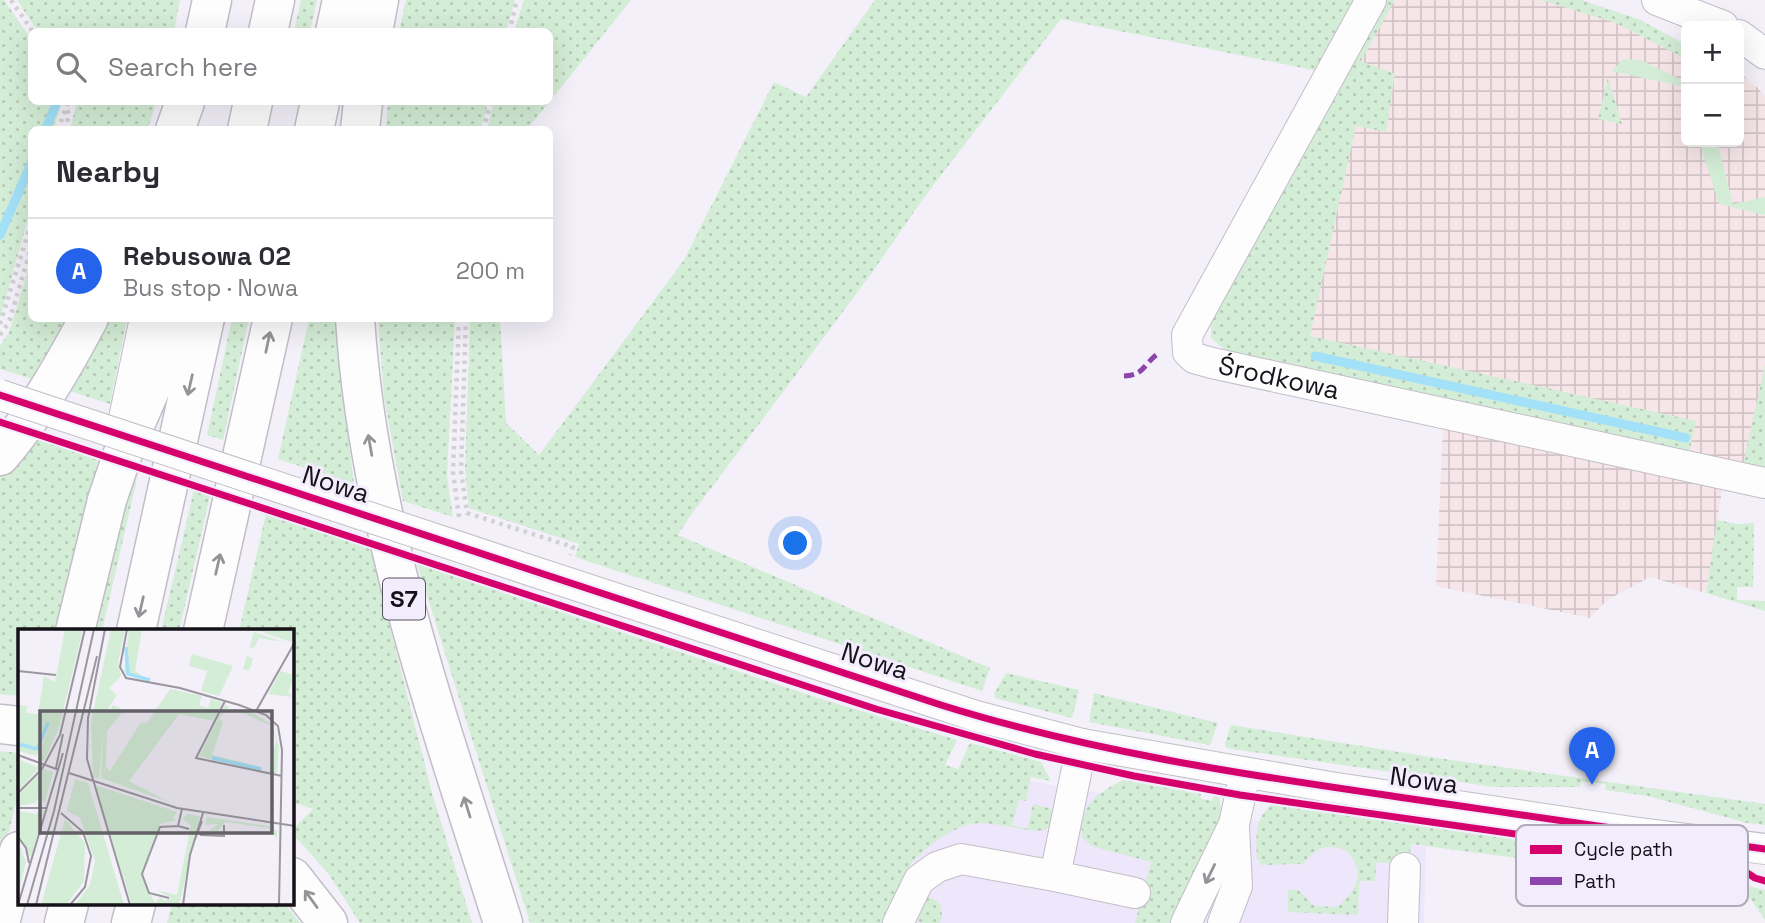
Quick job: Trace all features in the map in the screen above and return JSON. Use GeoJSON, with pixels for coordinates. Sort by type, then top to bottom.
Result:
{"type":"FeatureCollection","features":[{"type":"Feature","properties":{"kind":"highway"},"geometry":{"type":"LineString","coordinates":[[206,28],[212,0]]}},
{"type":"Feature","properties":{"kind":"highway"},"geometry":{"type":"LineString","coordinates":[[269,28],[275,0]]}},
{"type":"Feature","properties":{"kind":"highway"},"geometry":{"type":"LineString","coordinates":[[336,28],[342,0]]}},
{"type":"Feature","properties":{"kind":"highway"},"geometry":{"type":"LineString","coordinates":[[374,28],[379,0]]}},
{"type":"Feature","properties":{"kind":"highway"},"geometry":{"type":"LineString","coordinates":[[176,126],[184,105]]}},
{"type":"Feature","properties":{"kind":"highway"},"geometry":{"type":"LineString","coordinates":[[248,126],[252,105]]}},
{"type":"Feature","properties":{"kind":"highway"},"geometry":{"type":"LineString","coordinates":[[315,126],[319,105]]}},
{"type":"Feature","properties":{"kind":"highway"},"geometry":{"type":"LineString","coordinates":[[360,126],[363,105]]}},
{"type":"Feature","properties":{"kind":"highway"},"geometry":{"type":"LineString","coordinates":[[0,456],[15,439],[57,377],[87,322]]}},
{"type":"Feature","properties":{"kind":"highway"},"geometry":{"type":"LineString","coordinates":[[75,629],[107,500],[142,405],[179,322]]}},
{"type":"Feature","properties":{"kind":"highway"},"geometry":{"type":"LineString","coordinates":[[136,629],[204,322]]}},
{"type":"Feature","properties":{"kind":"highway"},"geometry":{"type":"LineString","coordinates":[[202,629],[272,322]]}},
{"type":"Feature","properties":{"kind":"highway","name":"S7"},"geometry":{"type":"LineString","coordinates":[[355,322],[364,412],[394,566],[503,923]]}},
{"type":"Feature","properties":{"kind":"highway"},"geometry":{"type":"LineString","coordinates":[[0,724],[18,726]]}},
{"type":"Feature","properties":{"kind":"highway"},"geometry":{"type":"LineString","coordinates":[[0,923],[18,854]]}},
{"type":"Feature","properties":{"kind":"highway"},"geometry":{"type":"LineString","coordinates":[[294,880],[328,923]]}},
{"type":"Feature","properties":{"kind":"highway"},"geometry":{"type":"LineString","coordinates":[[64,923],[68,906]]}},
{"type":"Feature","properties":{"kind":"highway"},"geometry":{"type":"LineString","coordinates":[[131,923],[135,906]]}},
{"type":"Feature","properties":{"kind":"street","name":"Środkowa"},"geometry":{"type":"LineString","coordinates":[[1371,0],[1187,335],[1188,352],[1194,358],[1212,363],[1765,483]]}},
{"type":"Feature","properties":{"kind":"street"},"geometry":{"type":"LineString","coordinates":[[1657,0],[1710,21]]}},
{"type":"Feature","properties":{"kind":"street"},"geometry":{"type":"LineString","coordinates":[[1744,39],[1765,54]]}},
{"type":"Feature","properties":{"kind":"street"},"geometry":{"type":"LineString","coordinates":[[186,126],[190,105]]}},
{"type":"Feature","properties":{"kind":"street"},"geometry":{"type":"LineString","coordinates":[[107,500],[144,322]]}},
{"type":"Feature","properties":{"kind":"street","name":"Nowa"},"geometry":{"type":"LineString","coordinates":[[0,395],[976,716],[1082,744],[1245,774],[1585,825]]}},
{"type":"Feature","properties":{"kind":"street"},"geometry":{"type":"LineString","coordinates":[[1055,876],[1082,744]]}},
{"type":"Feature","properties":{"kind":"street"},"geometry":{"type":"LineString","coordinates":[[1186,923],[1234,824],[1245,774]]}},
{"type":"Feature","properties":{"kind":"street"},"geometry":{"type":"LineString","coordinates":[[1223,923],[1237,886],[1234,824]]}},
{"type":"Feature","properties":{"kind":"street"},"geometry":{"type":"LineString","coordinates":[[898,923],[919,880],[937,867],[961,859],[1135,892]]}},
{"type":"Feature","properties":{"kind":"street"},"geometry":{"type":"LineString","coordinates":[[1404,923],[1405,868]]}},
{"type":"Feature","properties":{"kind":"path"},"geometry":{"type":"LineString","coordinates":[[10,0],[30,28]]}},
{"type":"Feature","properties":{"kind":"path"},"geometry":{"type":"LineString","coordinates":[[510,28],[517,0]]}},
{"type":"Feature","properties":{"kind":"path"},"geometry":{"type":"LineString","coordinates":[[59,126],[67,105]]}},
{"type":"Feature","properties":{"kind":"path"},"geometry":{"type":"LineString","coordinates":[[66,126],[69,115],[67,105]]}},
{"type":"Feature","properties":{"kind":"path"},"geometry":{"type":"LineString","coordinates":[[484,126],[490,105]]}},
{"type":"Feature","properties":{"kind":"path"},"geometry":{"type":"LineString","coordinates":[[0,335],[28,234]]}},
{"type":"Feature","properties":{"kind":"path"},"geometry":{"type":"LineString","coordinates":[[3,324],[28,255]]}},
{"type":"Feature","properties":{"kind":"path"},"geometry":{"type":"LineString","coordinates":[[459,322],[453,472],[459,519]]}},
{"type":"Feature","properties":{"kind":"path"},"geometry":{"type":"LineString","coordinates":[[467,322],[461,471],[467,513],[573,547],[568,559]]}},
{"type":"Feature","properties":{"kind":"shaded area"},"geometry":{"type":"Polygon","coordinates":[[[1386,0],[1581,0],[1638,19],[1681,42],[1681,147],[1744,147],[1744,76],[1765,97],[1765,470],[1211,338],[1386,0]]]}},
{"type":"Feature","properties":{"kind":"shaded area"},"geometry":{"type":"Polygon","coordinates":[[[1443,427],[1711,484],[1722,490],[1706,593],[1650,577],[1607,600],[1590,618],[1436,586],[1443,427]]]}},
{"type":"Feature","properties":{"kind":"shaded area"},"geometry":{"type":"Polygon","coordinates":[[[958,769],[973,771],[973,777],[979,778],[980,772],[1222,815],[1398,842],[1398,847],[1404,848],[1405,843],[1426,847],[1424,923],[884,923],[958,769]]]}},
{"type":"Feature","properties":{"kind":"green space"},"geometry":{"type":"Polygon","coordinates":[[[0,0],[4,0],[28,35],[28,105],[61,105],[55,126],[28,126],[28,220],[0,318],[0,0]]]}},
{"type":"Feature","properties":{"kind":"green space"},"geometry":{"type":"Polygon","coordinates":[[[17,0],[180,0],[175,28],[35,28],[17,0]]]}},
{"type":"Feature","properties":{"kind":"green space"},"geometry":{"type":"Polygon","coordinates":[[[301,0],[317,0],[311,28],[295,28],[301,0]]]}},
{"type":"Feature","properties":{"kind":"green space"},"geometry":{"type":"Polygon","coordinates":[[[406,0],[515,0],[507,28],[400,28],[406,0]]]}},
{"type":"Feature","properties":{"kind":"green space"},"geometry":{"type":"Polygon","coordinates":[[[524,0],[631,0],[553,97],[553,28],[515,28],[524,0]]]}},
{"type":"Feature","properties":{"kind":"green space"},"geometry":{"type":"Polygon","coordinates":[[[875,0],[1361,0],[1323,72],[1061,19],[925,196],[871,274],[678,535],[990,668],[982,691],[575,557],[579,544],[469,508],[465,469],[470,322],[500,322],[506,423],[539,455],[684,260],[774,82],[806,97],[875,0]]]}},
{"type":"Feature","properties":{"kind":"green space"},"geometry":{"type":"Polygon","coordinates":[[[1386,0],[1395,0],[1361,61],[1395,74],[1386,132],[1356,126],[1310,336],[1696,421],[1689,453],[1227,352],[1211,338],[1211,316],[1386,0]]]}},
{"type":"Feature","properties":{"kind":"green space"},"geometry":{"type":"Polygon","coordinates":[[[1541,0],[1581,0],[1638,19],[1681,42],[1681,56],[1616,23],[1541,0]]]}},
{"type":"Feature","properties":{"kind":"green space"},"geometry":{"type":"Polygon","coordinates":[[[1624,59],[1641,60],[1681,80],[1681,86],[1611,71],[1624,59]]]}},
{"type":"Feature","properties":{"kind":"green space"},"geometry":{"type":"Polygon","coordinates":[[[1608,77],[1622,124],[1598,119],[1608,77]]]}},
{"type":"Feature","properties":{"kind":"green space"},"geometry":{"type":"Polygon","coordinates":[[[76,105],[155,105],[149,126],[71,126],[76,105]]]}},
{"type":"Feature","properties":{"kind":"green space"},"geometry":{"type":"Polygon","coordinates":[[[388,105],[487,105],[482,126],[386,126],[388,105]]]}},
{"type":"Feature","properties":{"kind":"green space"},"geometry":{"type":"Polygon","coordinates":[[[493,105],[547,105],[529,126],[488,126],[493,105]]]}},
{"type":"Feature","properties":{"kind":"green space"},"geometry":{"type":"Polygon","coordinates":[[[1701,147],[1718,147],[1733,204],[1765,197],[1765,215],[1719,204],[1701,147]]]}},
{"type":"Feature","properties":{"kind":"green space"},"geometry":{"type":"Polygon","coordinates":[[[28,271],[28,322],[66,322],[32,379],[0,369],[0,346],[9,332],[28,271]]]}},
{"type":"Feature","properties":{"kind":"green space"},"geometry":{"type":"Polygon","coordinates":[[[99,322],[126,322],[110,404],[60,388],[99,322]]]}},
{"type":"Feature","properties":{"kind":"green space"},"geometry":{"type":"Polygon","coordinates":[[[231,322],[248,322],[223,440],[207,435],[231,322]]]}},
{"type":"Feature","properties":{"kind":"green space"},"geometry":{"type":"Polygon","coordinates":[[[308,322],[338,322],[341,380],[354,484],[278,459],[308,322]]]}},
{"type":"Feature","properties":{"kind":"green space"},"geometry":{"type":"Polygon","coordinates":[[[378,322],[455,322],[447,476],[453,517],[403,501],[384,397],[378,322]]]}},
{"type":"Feature","properties":{"kind":"green space"},"geometry":{"type":"Polygon","coordinates":[[[1765,364],[1765,470],[1743,465],[1765,364]]]}},
{"type":"Feature","properties":{"kind":"green space"},"geometry":{"type":"Polygon","coordinates":[[[27,436],[98,460],[58,629],[18,629],[18,696],[0,694],[0,472],[27,436]]]}},
{"type":"Feature","properties":{"kind":"green space"},"geometry":{"type":"Polygon","coordinates":[[[137,479],[102,629],[87,629],[131,480],[137,479]]]}},
{"type":"Feature","properties":{"kind":"green space"},"geometry":{"type":"Polygon","coordinates":[[[194,490],[210,496],[179,629],[161,629],[194,490]]]}},
{"type":"Feature","properties":{"kind":"green space"},"geometry":{"type":"Polygon","coordinates":[[[266,514],[370,548],[432,793],[472,923],[360,923],[328,873],[294,835],[294,828],[313,809],[294,805],[294,629],[239,629],[266,514]]]}},
{"type":"Feature","properties":{"kind":"green space"},"geometry":{"type":"Polygon","coordinates":[[[1717,520],[1737,524],[1754,523],[1753,587],[1737,587],[1737,600],[1765,601],[1765,611],[1706,593],[1717,520]]]}},
{"type":"Feature","properties":{"kind":"green space"},"geometry":{"type":"Polygon","coordinates":[[[417,564],[815,697],[957,740],[945,765],[958,769],[970,743],[1041,762],[1051,781],[1031,777],[1026,801],[1019,800],[1012,825],[1027,829],[1033,804],[1052,809],[1049,825],[1041,831],[976,823],[945,835],[911,864],[884,923],[530,923],[417,564]]]}},
{"type":"Feature","properties":{"kind":"green space"},"geometry":{"type":"Polygon","coordinates":[[[1006,673],[1079,690],[1072,718],[995,698],[994,694],[1006,673]]]}},
{"type":"Feature","properties":{"kind":"green space"},"geometry":{"type":"Polygon","coordinates":[[[1094,693],[1218,723],[1210,745],[1089,722],[1094,693]]]}},
{"type":"Feature","properties":{"kind":"green space"},"geometry":{"type":"Polygon","coordinates":[[[1231,725],[1430,757],[1765,804],[1765,825],[1747,823],[1648,796],[1605,790],[1606,784],[1582,781],[1580,787],[1494,787],[1226,748],[1231,725]]]}},
{"type":"Feature","properties":{"kind":"green space"},"geometry":{"type":"Polygon","coordinates":[[[0,751],[18,753],[18,795],[0,867],[0,751]]]}},
{"type":"Feature","properties":{"kind":"green space"},"geometry":{"type":"Polygon","coordinates":[[[1123,780],[1201,794],[1200,798],[1212,801],[1213,796],[1219,797],[1222,815],[1180,923],[1135,923],[1151,862],[1091,846],[1082,837],[1084,816],[1092,801],[1123,780]]]}},
{"type":"Feature","properties":{"kind":"green space"},"geometry":{"type":"Polygon","coordinates":[[[1271,805],[1516,840],[1516,858],[1411,844],[1409,863],[1376,863],[1375,881],[1361,881],[1358,915],[1288,912],[1288,890],[1299,890],[1314,906],[1338,907],[1354,888],[1357,868],[1348,852],[1335,847],[1318,850],[1303,864],[1260,865],[1260,860],[1257,860],[1257,830],[1265,811],[1271,805]]]}},
{"type":"Feature","properties":{"kind":"green space"},"geometry":{"type":"Polygon","coordinates":[[[1748,886],[1765,890],[1765,920],[1748,895],[1748,886]]]}},
{"type":"Feature","properties":{"kind":"green space"},"geometry":{"type":"Polygon","coordinates":[[[925,897],[940,905],[940,923],[922,923],[915,920],[925,897]]]}},
{"type":"Feature","properties":{"kind":"green space"},"geometry":{"type":"Polygon","coordinates":[[[171,906],[287,906],[300,923],[167,923],[171,906]]]}},
{"type":"Feature","properties":{"kind":"waterway"},"geometry":{"type":"LineString","coordinates":[[47,126],[56,105]]}},
{"type":"Feature","properties":{"kind":"waterway"},"geometry":{"type":"LineString","coordinates":[[0,235],[28,170]]}},
{"type":"Feature","properties":{"kind":"waterway"},"geometry":{"type":"LineString","coordinates":[[1315,356],[1686,438]]}},
{"type":"Feature","properties":{"kind":"marked path"},"geometry":{"type":"LineString","coordinates":[[1124,376],[1136,374],[1159,353]]}},
{"type":"Feature","properties":{"kind":"cycle path"},"geometry":{"type":"LineString","coordinates":[[0,395],[996,721],[1052,736],[1221,770],[1595,825]]}},
{"type":"Feature","properties":{"kind":"cycle path"},"geometry":{"type":"LineString","coordinates":[[0,422],[876,709],[1035,754],[1134,776],[1240,795],[1516,834]]}},
{"type":"Feature","properties":{"kind":"cycle path"},"geometry":{"type":"LineString","coordinates":[[1748,847],[1765,849]]}},
{"type":"Feature","properties":{"kind":"cycle path"},"geometry":{"type":"LineString","coordinates":[[1748,873],[1765,881]]}},
{"type":"Feature","properties":{"kind":"place","name":"Rebusowa 02"},"geometry":{"type":"Point","coordinates":[1592,785]}}]}
